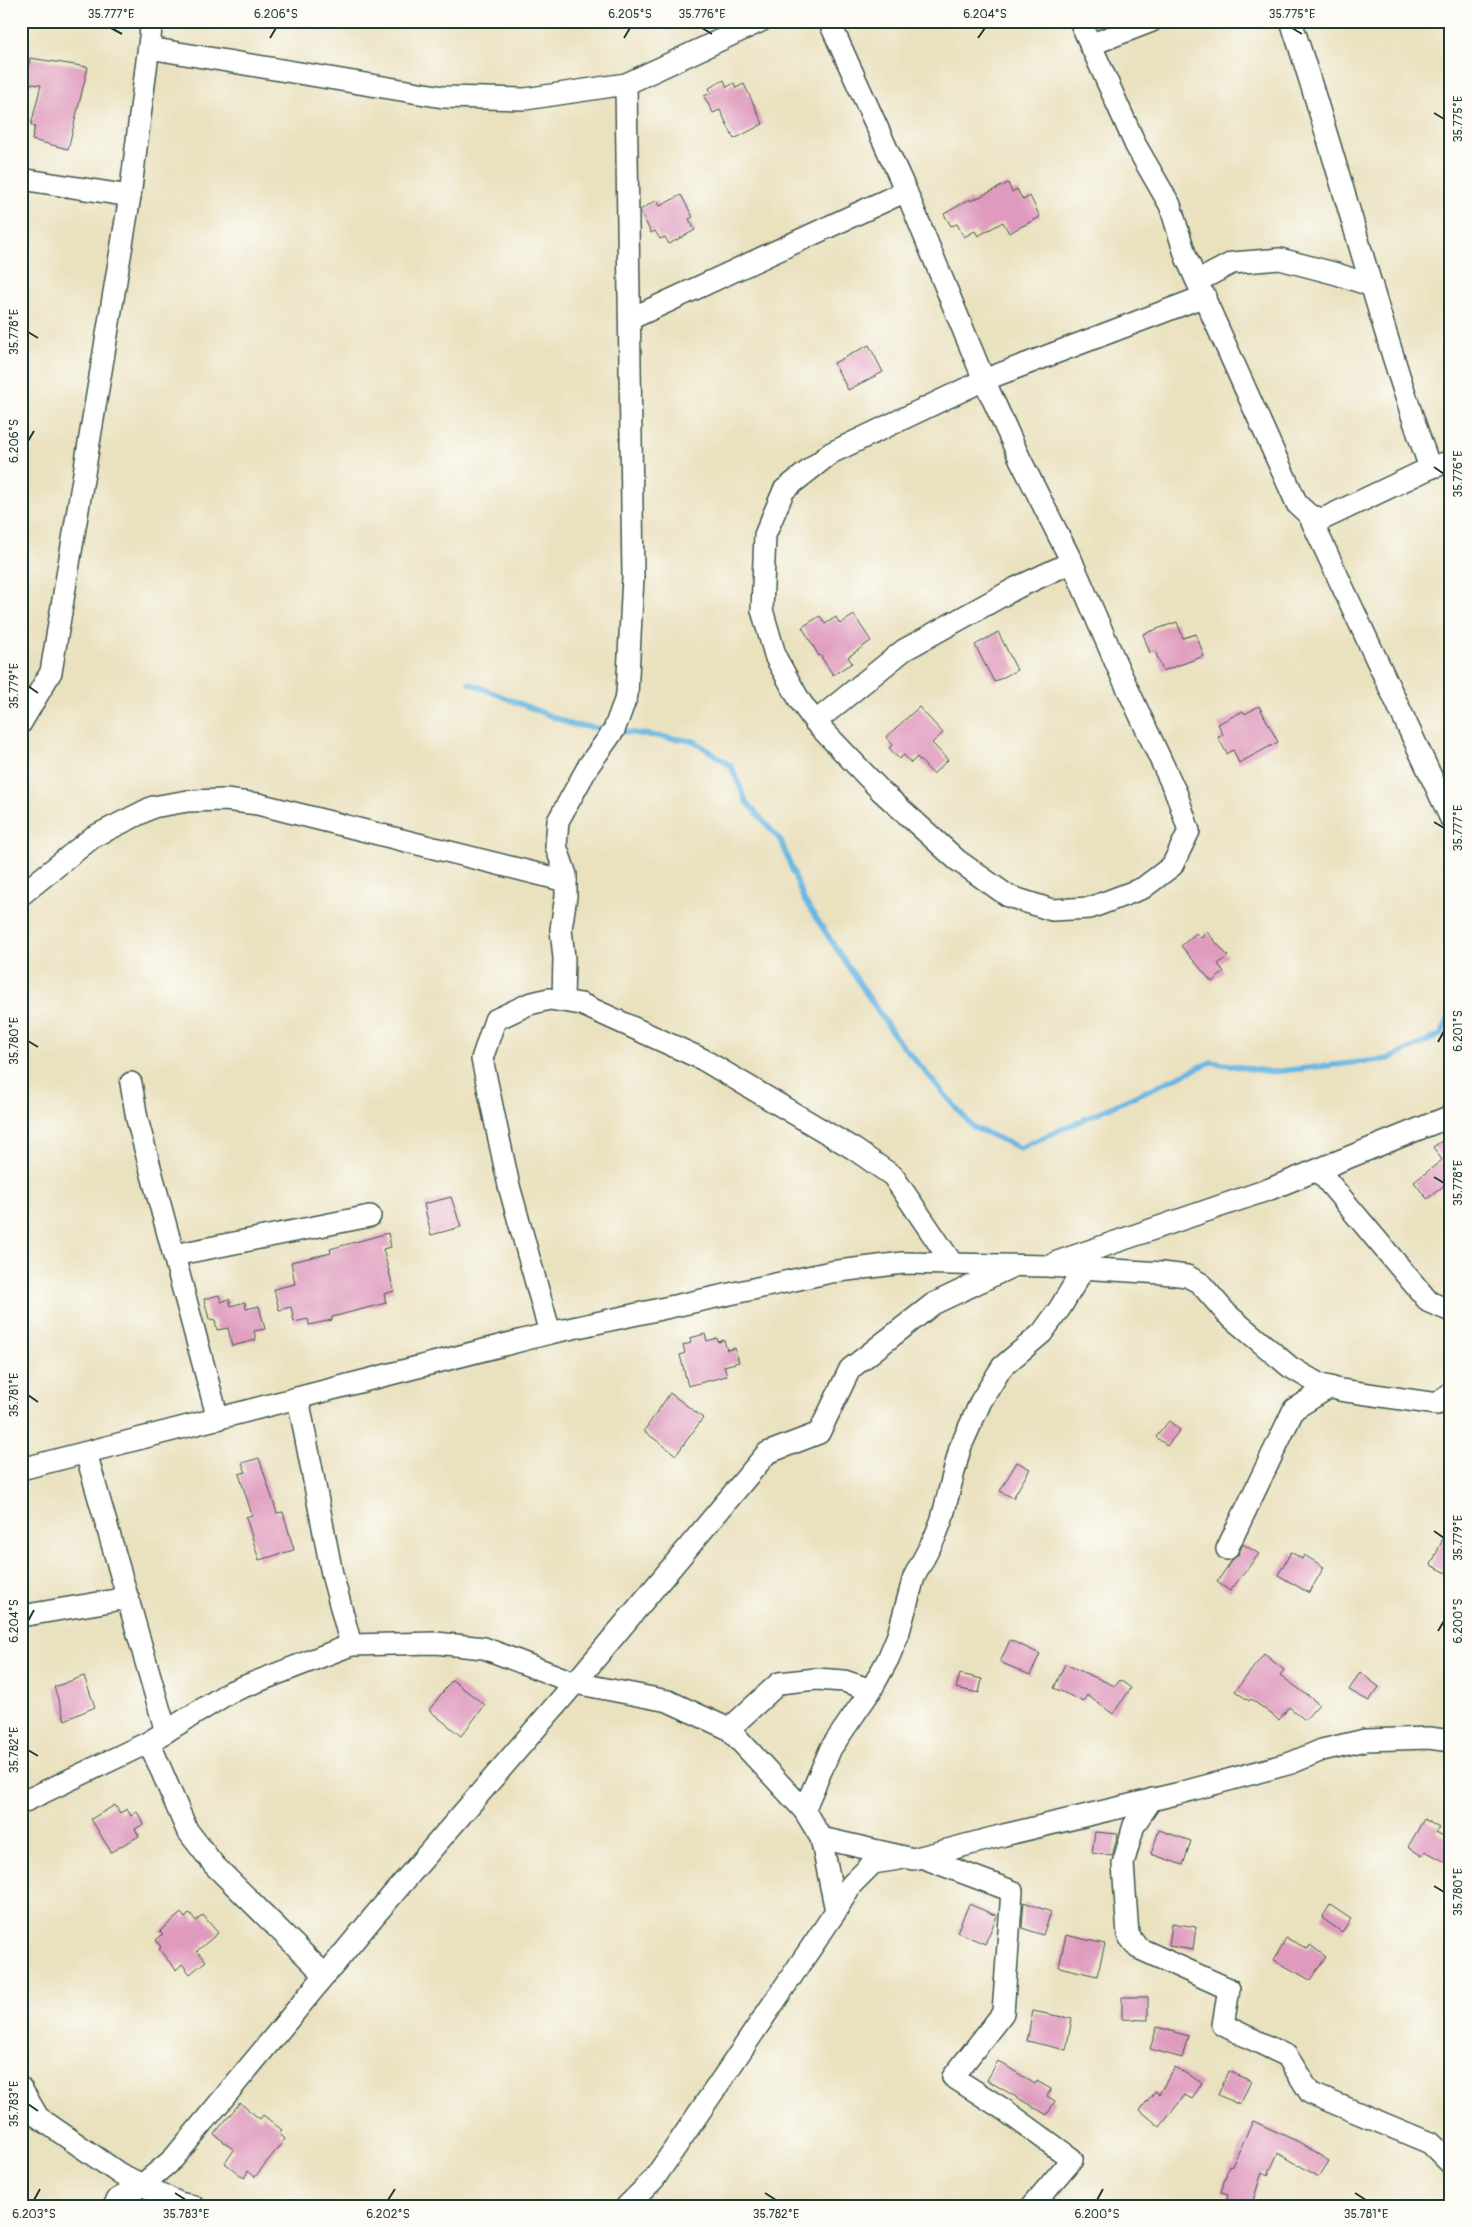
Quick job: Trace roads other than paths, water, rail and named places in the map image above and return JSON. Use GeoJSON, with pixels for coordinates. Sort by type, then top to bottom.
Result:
{"type":"FeatureCollection","features":[{"type":"Feature","properties":{"kind":"street"},"geometry":{"type":"LineString","coordinates":[[21,723],[52,672],[130,196],[152,21]]}},
{"type":"Feature","properties":{"kind":"street"},"geometry":{"type":"LineString","coordinates":[[149,48],[443,97],[525,98],[626,84],[760,21]]}},
{"type":"Feature","properties":{"kind":"street"},"geometry":{"type":"LineString","coordinates":[[829,21],[906,191],[984,380],[1020,459],[1072,562],[1118,668],[1177,795],[1189,831],[1172,866],[1143,888],[1090,908],[1052,910],[1008,896],[957,860],[881,791],[815,722],[800,701],[776,658],[762,610],[764,536],[784,490],[831,453],[984,380],[1201,289],[1232,263],[1280,259],[1337,274],[1372,286]]}},
{"type":"Feature","properties":{"kind":"street"},"geometry":{"type":"LineString","coordinates":[[1080,21],[1136,146],[1170,205],[1186,257],[1297,504],[1309,515],[1451,819]]}},
{"type":"Feature","properties":{"kind":"street"},"geometry":{"type":"LineString","coordinates":[[1090,45],[1152,21]]}},
{"type":"Feature","properties":{"kind":"street"},"geometry":{"type":"LineString","coordinates":[[1291,21],[1319,106],[1400,384],[1430,468]]}},
{"type":"Feature","properties":{"kind":"street"},"geometry":{"type":"LineString","coordinates":[[563,1001],[564,958],[561,929],[566,896],[566,875],[556,846],[558,821],[589,765],[614,730],[627,695],[633,577],[626,84]]}},
{"type":"Feature","properties":{"kind":"street"},"geometry":{"type":"LineString","coordinates":[[21,179],[130,196]]}},
{"type":"Feature","properties":{"kind":"street"},"geometry":{"type":"LineString","coordinates":[[630,319],[906,191]]}},
{"type":"Feature","properties":{"kind":"street"},"geometry":{"type":"LineString","coordinates":[[1309,515],[1323,519],[1430,468],[1451,461]]}},
{"type":"Feature","properties":{"kind":"street"},"geometry":{"type":"LineString","coordinates":[[815,722],[904,650],[1016,588],[1072,562]]}},
{"type":"Feature","properties":{"kind":"street"},"geometry":{"type":"LineString","coordinates":[[21,895],[93,837],[152,807],[188,801],[225,800],[258,804],[566,881]]}},
{"type":"Feature","properties":{"kind":"street"},"geometry":{"type":"LineString","coordinates":[[550,1333],[509,1186],[482,1059],[495,1020],[529,1004],[549,999],[581,1004],[702,1059],[846,1144],[893,1176],[952,1263]]}},
{"type":"Feature","properties":{"kind":"street"},"geometry":{"type":"LineString","coordinates":[[131,1083],[137,1119],[218,1419]]}},
{"type":"Feature","properties":{"kind":"street"},"geometry":{"type":"LineString","coordinates":[[1048,1266],[1319,1171],[1451,1116]]}},
{"type":"Feature","properties":{"kind":"street"},"geometry":{"type":"LineString","coordinates":[[1319,1171],[1429,1302],[1451,1311]]}},
{"type":"Feature","properties":{"kind":"street"},"geometry":{"type":"LineString","coordinates":[[174,1255],[370,1216]]}},
{"type":"Feature","properties":{"kind":"street"},"geometry":{"type":"LineString","coordinates":[[21,1469],[550,1333],[831,1272],[903,1262],[1048,1266],[1162,1272],[1187,1276],[1200,1283],[1233,1319],[1290,1367],[1319,1384],[1437,1404],[1451,1393]]}},
{"type":"Feature","properties":{"kind":"street"},"geometry":{"type":"LineString","coordinates":[[114,2206],[118,2199],[142,2184],[173,2159],[325,1975],[575,1683],[767,1452],[819,1433],[850,1369],[933,1304],[1016,1265]]}},
{"type":"Feature","properties":{"kind":"street"},"geometry":{"type":"LineString","coordinates":[[804,1810],[831,1748],[871,1690],[898,1635],[914,1577],[935,1537],[960,1448],[981,1401],[1002,1368],[1042,1332],[1060,1308],[1084,1268]]}},
{"type":"Feature","properties":{"kind":"street"},"geometry":{"type":"LineString","coordinates":[[1228,1549],[1294,1409],[1330,1387]]}},
{"type":"Feature","properties":{"kind":"street"},"geometry":{"type":"LineString","coordinates":[[298,1398],[332,1574],[351,1645]]}},
{"type":"Feature","properties":{"kind":"street"},"geometry":{"type":"LineString","coordinates":[[86,1453],[128,1598],[158,1737],[187,1830],[234,1887],[325,1975]]}},
{"type":"Feature","properties":{"kind":"street"},"geometry":{"type":"LineString","coordinates":[[21,1616],[128,1598]]}},
{"type":"Feature","properties":{"kind":"street"},"geometry":{"type":"LineString","coordinates":[[21,1803],[158,1737],[230,1692],[351,1645],[436,1643],[484,1648],[575,1683],[668,1701],[729,1729],[804,1810],[821,1838],[836,1911]]}},
{"type":"Feature","properties":{"kind":"street"},"geometry":{"type":"LineString","coordinates":[[729,1729],[779,1683],[816,1679],[844,1681],[871,1690]]}},
{"type":"Feature","properties":{"kind":"street"},"geometry":{"type":"LineString","coordinates":[[627,2206],[654,2180],[836,1911],[851,1885],[873,1863],[913,1857],[1152,1799],[1291,1763],[1322,1750],[1365,1740],[1429,1738],[1451,1741]]}},
{"type":"Feature","properties":{"kind":"street"},"geometry":{"type":"LineString","coordinates":[[1152,1799],[1134,1825],[1123,1864],[1128,1935],[1138,1948],[1229,1989],[1223,2025],[1287,2056],[1310,2093],[1430,2143],[1451,2164]]}},
{"type":"Feature","properties":{"kind":"street"},"geometry":{"type":"LineString","coordinates":[[821,1838],[913,1857],[1012,1892],[1007,1931],[1003,2013],[953,2077],[1003,2109],[1072,2159],[1032,2206]]}},
{"type":"Feature","properties":{"kind":"street"},"geometry":{"type":"LineString","coordinates":[[21,2088],[38,2117],[120,2174],[179,2203],[193,2206]]}},
{"type":"Feature","properties":{"kind":"waterway"},"geometry":{"type":"LineString","coordinates":[[469,683],[573,725],[608,729]]}},
{"type":"Feature","properties":{"kind":"waterway"},"geometry":{"type":"LineString","coordinates":[[618,731],[694,741],[731,766],[746,801],[781,841],[804,900],[896,1038],[973,1127],[1020,1148],[1211,1062],[1271,1072],[1388,1059],[1442,1034],[1451,1007]]}}]}
